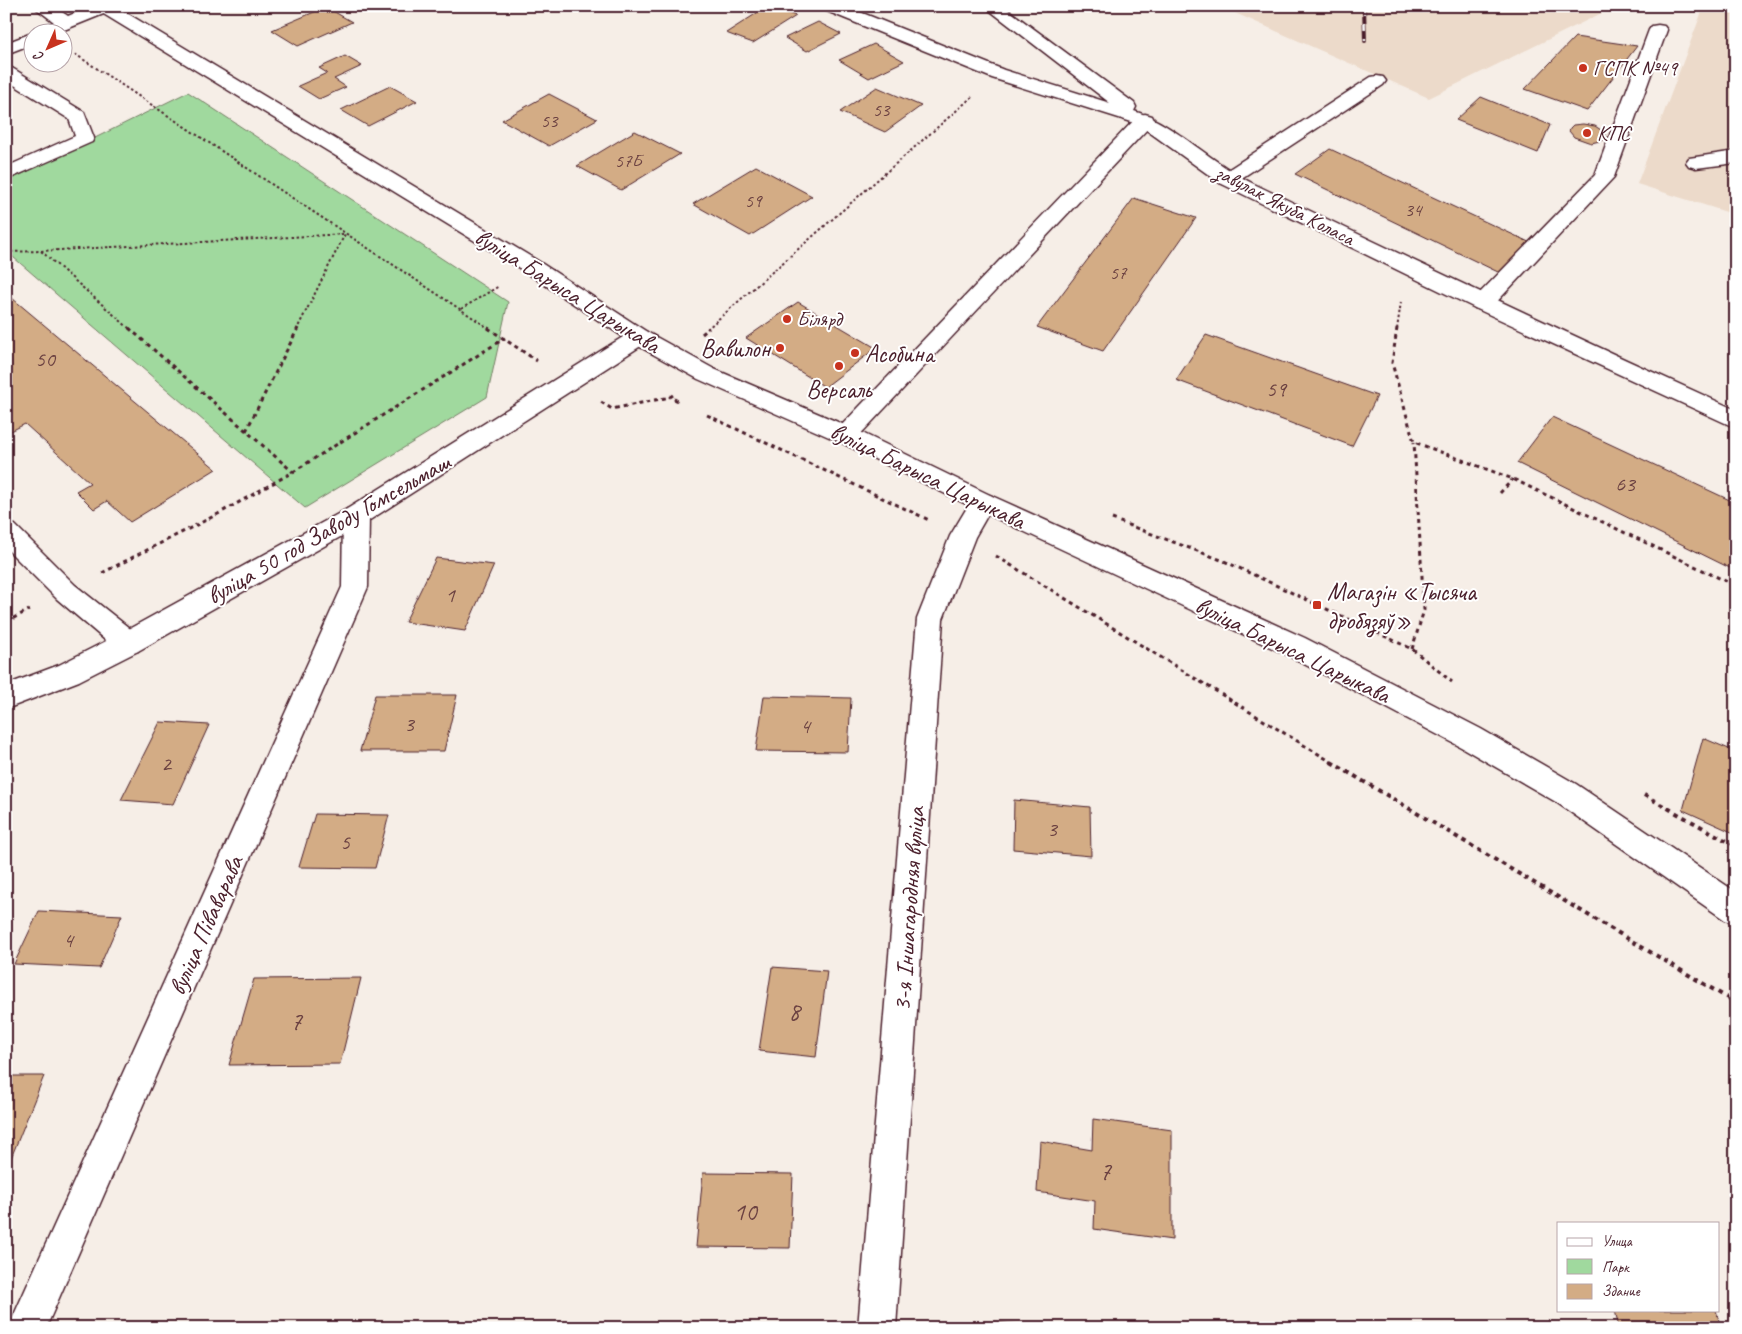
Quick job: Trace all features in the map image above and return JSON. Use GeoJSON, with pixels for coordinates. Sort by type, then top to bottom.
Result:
{"type":"FeatureCollection","features":[{"type":"Feature","properties":{"kind":"street"},"geometry":{"type":"LineString","coordinates":[[41,6],[65,22]]}},
{"type":"Feature","properties":{"kind":"street","name":"завулак Якуба Коласа"},"geometry":{"type":"LineString","coordinates":[[830,6],[998,74],[1145,120],[1227,179],[1483,303],[1736,420]]}},
{"type":"Feature","properties":{"kind":"street"},"geometry":{"type":"LineString","coordinates":[[846,435],[1145,120],[992,6]]}},
{"type":"Feature","properties":{"kind":"street"},"geometry":{"type":"LineString","coordinates":[[69,22],[104,7]]}},
{"type":"Feature","properties":{"kind":"street","name":"вуліца Барыса Царыкава"},"geometry":{"type":"LineString","coordinates":[[104,7],[522,261],[639,337],[706,374],[846,435],[982,502],[1295,646],[1471,738],[1566,793],[1736,910]]}},
{"type":"Feature","properties":{"kind":"street"},"geometry":{"type":"LineString","coordinates":[[1483,303],[1604,177],[1658,30]]}},
{"type":"Feature","properties":{"kind":"street"},"geometry":{"type":"LineString","coordinates":[[6,49],[22,42]]}},
{"type":"Feature","properties":{"kind":"street"},"geometry":{"type":"LineString","coordinates":[[6,72],[77,116],[85,138],[6,174]]}},
{"type":"Feature","properties":{"kind":"street"},"geometry":{"type":"LineString","coordinates":[[1227,179],[1377,80]]}},
{"type":"Feature","properties":{"kind":"street"},"geometry":{"type":"LineString","coordinates":[[1696,162],[1736,157]]}},
{"type":"Feature","properties":{"kind":"street","name":"вуліца 50 год Заводу Гомсельмаш"},"geometry":{"type":"LineString","coordinates":[[6,697],[70,673],[128,643],[356,516],[639,337]]}},
{"type":"Feature","properties":{"kind":"street","name":"3-я Іншагародняя вуліца"},"geometry":{"type":"LineString","coordinates":[[877,1328],[930,619],[963,536],[982,502]]}},
{"type":"Feature","properties":{"kind":"street","name":"вуліца Піваварава"},"geometry":{"type":"LineString","coordinates":[[27,1328],[355,587],[356,516]]}},
{"type":"Feature","properties":{"kind":"street"},"geometry":{"type":"LineString","coordinates":[[6,532],[66,592],[128,643]]}},
{"type":"Feature","properties":{"kind":"path"},"geometry":{"type":"LineString","coordinates":[[72,52],[345,234],[505,338],[567,383],[612,409],[670,397],[706,374]]}},
{"type":"Feature","properties":{"kind":"path"},"geometry":{"type":"LineString","coordinates":[[702,334],[998,74]]}},
{"type":"Feature","properties":{"kind":"path"},"geometry":{"type":"LineString","coordinates":[[6,252],[345,234]]}},
{"type":"Feature","properties":{"kind":"path"},"geometry":{"type":"LineString","coordinates":[[246,431],[345,234]]}},
{"type":"Feature","properties":{"kind":"path"},"geometry":{"type":"LineString","coordinates":[[41,251],[292,472]]}},
{"type":"Feature","properties":{"kind":"path"},"geometry":{"type":"LineString","coordinates":[[1224,561],[1412,649],[1424,610],[1414,442],[1392,363],[1402,297]]}},
{"type":"Feature","properties":{"kind":"path"},"geometry":{"type":"LineString","coordinates":[[6,622],[218,514],[292,472],[505,338]]}},
{"type":"Feature","properties":{"kind":"path"},"geometry":{"type":"LineString","coordinates":[[670,397],[678,402]]}},
{"type":"Feature","properties":{"kind":"path"},"geometry":{"type":"LineString","coordinates":[[705,414],[963,536],[1348,772],[1736,1003]]}},
{"type":"Feature","properties":{"kind":"path"},"geometry":{"type":"LineString","coordinates":[[1414,442],[1513,479],[1736,586]]}},
{"type":"Feature","properties":{"kind":"path"},"geometry":{"type":"LineString","coordinates":[[1500,493],[1513,479]]}},
{"type":"Feature","properties":{"kind":"shaded area"},"geometry":{"type":"Polygon","coordinates":[[[1219,6],[1616,6],[1429,98],[1219,6]]]}},
{"type":"Feature","properties":{"kind":"shaded area"},"geometry":{"type":"Polygon","coordinates":[[[1704,6],[1736,6],[1736,215],[1637,184],[1704,6]]]}},
{"type":"Feature","properties":{"kind":"green space"},"geometry":{"type":"Polygon","coordinates":[[[188,92],[508,302],[487,397],[305,508],[6,251],[6,182],[188,92]]]}},
{"type":"Feature","properties":{"kind":"building"},"geometry":{"type":"Polygon","coordinates":[[[768,6],[796,16],[753,43],[726,33],[768,6]]]}},
{"type":"Feature","properties":{"kind":"building"},"geometry":{"type":"Polygon","coordinates":[[[326,7],[352,22],[298,46],[272,30],[326,7]]]}},
{"type":"Feature","properties":{"kind":"building"},"geometry":{"type":"Polygon","coordinates":[[[818,22],[841,34],[807,51],[785,38],[818,22]]]}},
{"type":"Feature","properties":{"kind":"building","name":"ГСПК №49"},"geometry":{"type":"Polygon","coordinates":[[[1575,37],[1637,46],[1587,111],[1525,89],[1575,37]]]}},
{"type":"Feature","properties":{"kind":"building"},"geometry":{"type":"Polygon","coordinates":[[[874,44],[904,61],[869,78],[839,60],[874,44]]]}},
{"type":"Feature","properties":{"kind":"building"},"geometry":{"type":"Polygon","coordinates":[[[345,56],[362,66],[334,79],[346,87],[319,99],[298,86],[327,73],[319,68],[345,56]]]}},
{"type":"Feature","properties":{"kind":"building"},"geometry":{"type":"Polygon","coordinates":[[[390,86],[417,101],[368,126],[341,110],[390,86]]]}},
{"type":"Feature","properties":{"kind":"building"},"geometry":{"type":"Polygon","coordinates":[[[877,87],[921,106],[885,132],[840,112],[877,87]]]}},
{"type":"Feature","properties":{"kind":"building"},"geometry":{"type":"Polygon","coordinates":[[[549,94],[597,119],[549,146],[502,120],[549,94]]]}},
{"type":"Feature","properties":{"kind":"building","name":"ГСПК №49"},"geometry":{"type":"Polygon","coordinates":[[[1481,97],[1550,125],[1538,153],[1456,120],[1481,97]]]}},
{"type":"Feature","properties":{"kind":"building","name":"КПС"},"geometry":{"type":"Polygon","coordinates":[[[1573,125],[1595,126],[1604,132],[1606,137],[1604,140],[1591,143],[1574,137],[1569,131],[1570,128],[1573,125]]]}},
{"type":"Feature","properties":{"kind":"building"},"geometry":{"type":"Polygon","coordinates":[[[635,131],[680,154],[621,190],[577,166],[635,131]]]}},
{"type":"Feature","properties":{"kind":"building"},"geometry":{"type":"Polygon","coordinates":[[[1330,149],[1533,244],[1500,273],[1295,174],[1330,149]]]}},
{"type":"Feature","properties":{"kind":"building"},"geometry":{"type":"Polygon","coordinates":[[[756,166],[812,196],[750,236],[693,204],[756,166]]]}},
{"type":"Feature","properties":{"kind":"building"},"geometry":{"type":"Polygon","coordinates":[[[1134,198],[1196,218],[1103,351],[1037,327],[1134,198]]]}},
{"type":"Feature","properties":{"kind":"building"},"geometry":{"type":"Polygon","coordinates":[[[6,293],[216,469],[130,522],[107,501],[94,509],[76,491],[90,483],[25,424],[9,432],[6,430],[6,293]]]}},
{"type":"Feature","properties":{"kind":"building"},"geometry":{"type":"Polygon","coordinates":[[[798,302],[876,348],[825,387],[746,338],[798,302]]]}},
{"type":"Feature","properties":{"kind":"building"},"geometry":{"type":"Polygon","coordinates":[[[1206,335],[1377,396],[1352,446],[1176,380],[1206,335]]]}},
{"type":"Feature","properties":{"kind":"building"},"geometry":{"type":"Polygon","coordinates":[[[1552,417],[1736,503],[1736,571],[1517,463],[1552,417]]]}},
{"type":"Feature","properties":{"kind":"building"},"geometry":{"type":"Polygon","coordinates":[[[436,558],[494,565],[465,631],[405,622],[436,558]]]}},
{"type":"Feature","properties":{"kind":"building"},"geometry":{"type":"Polygon","coordinates":[[[375,695],[457,695],[444,751],[360,751],[375,695]]]}},
{"type":"Feature","properties":{"kind":"building"},"geometry":{"type":"Polygon","coordinates":[[[764,696],[851,698],[848,752],[756,751],[764,696]]]}},
{"type":"Feature","properties":{"kind":"building"},"geometry":{"type":"Polygon","coordinates":[[[160,722],[209,725],[173,804],[121,800],[160,722]]]}},
{"type":"Feature","properties":{"kind":"building"},"geometry":{"type":"Polygon","coordinates":[[[1703,738],[1736,752],[1736,834],[1683,810],[1703,738]]]}},
{"type":"Feature","properties":{"kind":"building"},"geometry":{"type":"Polygon","coordinates":[[[1014,800],[1090,807],[1091,856],[1013,849],[1014,800]]]}},
{"type":"Feature","properties":{"kind":"building"},"geometry":{"type":"Polygon","coordinates":[[[315,814],[389,815],[375,868],[299,867],[315,814]]]}},
{"type":"Feature","properties":{"kind":"building"},"geometry":{"type":"Polygon","coordinates":[[[39,911],[122,915],[99,968],[14,964],[39,911]]]}},
{"type":"Feature","properties":{"kind":"building"},"geometry":{"type":"Polygon","coordinates":[[[772,967],[827,971],[816,1057],[759,1051],[772,967]]]}},
{"type":"Feature","properties":{"kind":"building"},"geometry":{"type":"Polygon","coordinates":[[[361,978],[340,1064],[229,1065],[254,979],[361,978]]]}},
{"type":"Feature","properties":{"kind":"building"},"geometry":{"type":"Polygon","coordinates":[[[6,1076],[44,1076],[9,1163],[6,1163],[6,1076]]]}},
{"type":"Feature","properties":{"kind":"building"},"geometry":{"type":"Polygon","coordinates":[[[1093,1119],[1172,1130],[1172,1240],[1094,1229],[1095,1201],[1037,1192],[1040,1141],[1092,1150],[1093,1119]]]}},
{"type":"Feature","properties":{"kind":"building"},"geometry":{"type":"Polygon","coordinates":[[[703,1173],[793,1174],[790,1248],[696,1247],[703,1173]]]}},
{"type":"Feature","properties":{"kind":"building"},"geometry":{"type":"Polygon","coordinates":[[[1615,1312],[1717,1312],[1721,1328],[1619,1328],[1615,1312]]]}},
{"type":"Feature","properties":{"kind":"building"},"geometry":{"type":"Polygon","coordinates":[[[995,1322],[1048,1328],[995,1328],[995,1322]]]}},
{"type":"Feature","properties":{"kind":"railway"},"geometry":{"type":"LineString","coordinates":[[1364,6],[1365,41]]}},
{"type":"Feature","properties":{"kind":"place","name":"ГСПК №49"},"geometry":{"type":"Point","coordinates":[1583,68]}},
{"type":"Feature","properties":{"kind":"place","name":"КПС"},"geometry":{"type":"Point","coordinates":[1587,133]}},
{"type":"Feature","properties":{"kind":"place","name":"Білярд"},"geometry":{"type":"Point","coordinates":[787,319]}},
{"type":"Feature","properties":{"kind":"place","name":"Вавилон"},"geometry":{"type":"Point","coordinates":[780,348]}},
{"type":"Feature","properties":{"kind":"place","name":"Асобина"},"geometry":{"type":"Point","coordinates":[855,353]}},
{"type":"Feature","properties":{"kind":"place","name":"Версаль"},"geometry":{"type":"Point","coordinates":[839,366]}},
{"type":"Feature","properties":{"kind":"place","name":"Магазін «Тысяча дробязяў»"},"geometry":{"type":"Point","coordinates":[1317,605]}}]}
